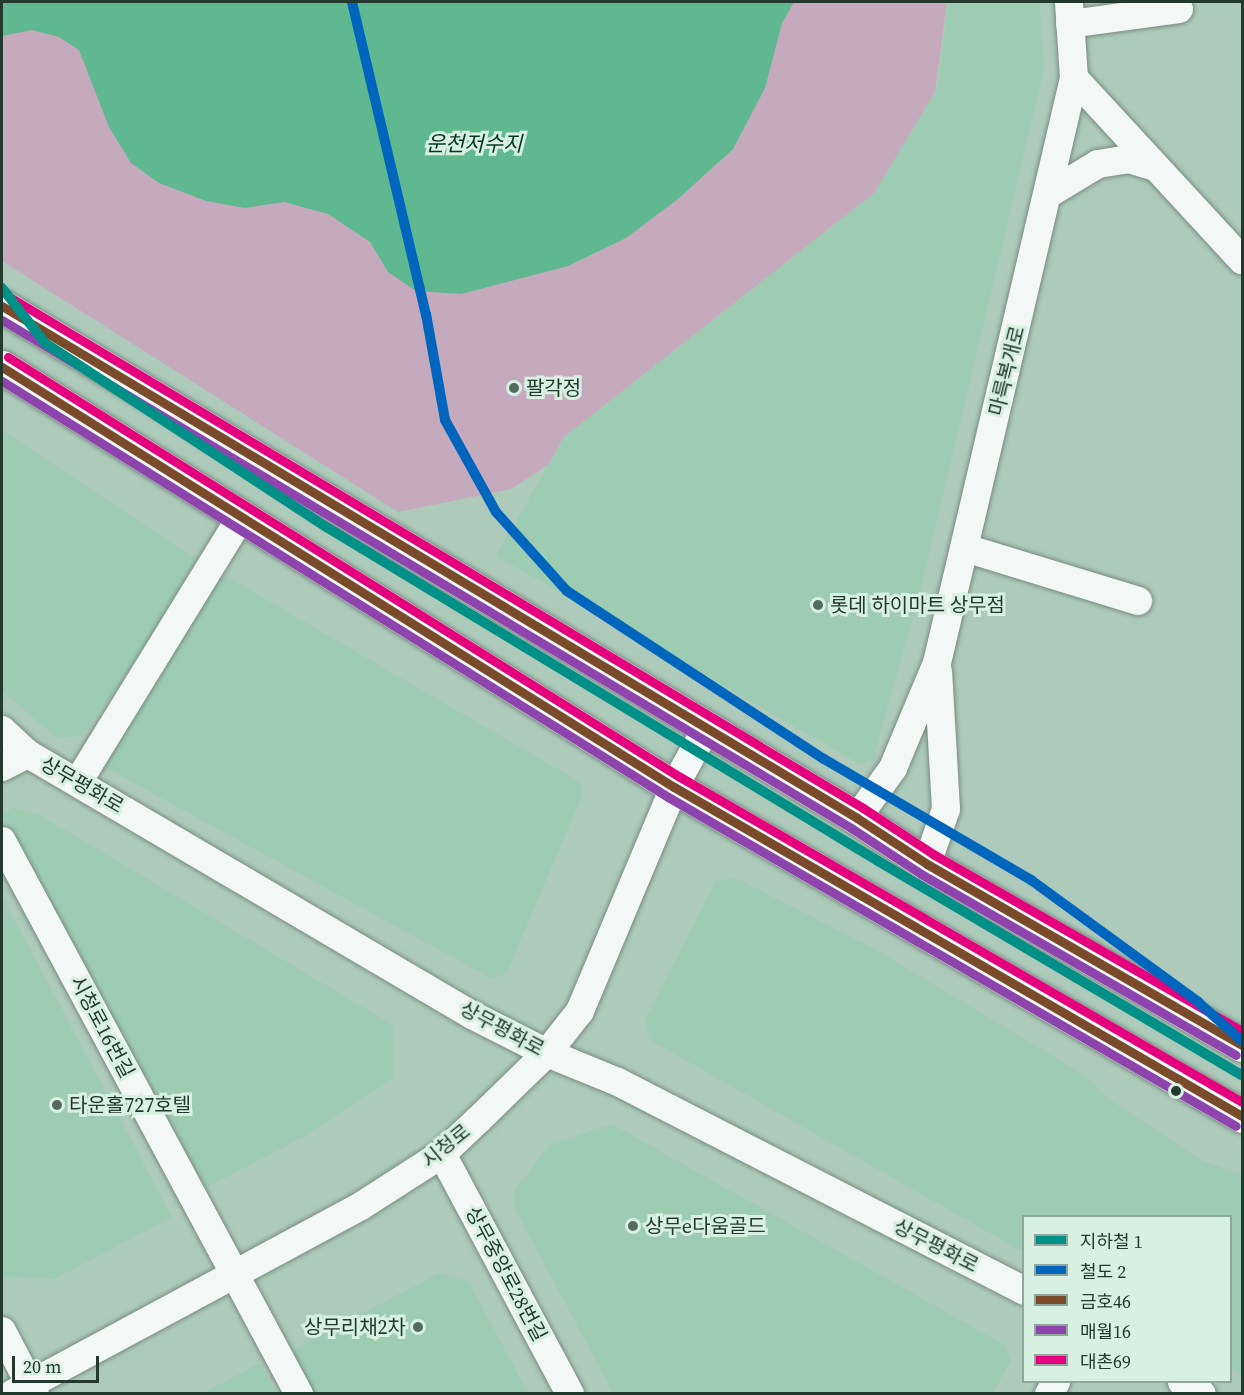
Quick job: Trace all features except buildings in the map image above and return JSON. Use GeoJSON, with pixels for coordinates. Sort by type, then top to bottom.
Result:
{"type":"FeatureCollection","features":[{"type":"Feature","properties":{"kind":"main road"},"geometry":{"type":"LineString","coordinates":[[2,306],[858,818],[927,864],[1242,1045]]}},
{"type":"Feature","properties":{"kind":"main road"},"geometry":{"type":"LineString","coordinates":[[2,366],[240,519],[674,787],[1242,1116]]}},
{"type":"Feature","properties":{"kind":"street"},"geometry":{"type":"LineString","coordinates":[[1069,13],[1179,9]]}},
{"type":"Feature","properties":{"kind":"street","name":"마륵복개로"},"geometry":{"type":"LineString","coordinates":[[858,818],[892,768],[937,663],[1050,193],[1074,78],[1069,13]]}},
{"type":"Feature","properties":{"kind":"street"},"geometry":{"type":"LineString","coordinates":[[1074,78],[1242,260]]}},
{"type":"Feature","properties":{"kind":"street"},"geometry":{"type":"LineString","coordinates":[[1050,193],[1098,164],[1129,159],[1156,167]]}},
{"type":"Feature","properties":{"kind":"street"},"geometry":{"type":"LineString","coordinates":[[78,782],[240,519]]}},
{"type":"Feature","properties":{"kind":"street"},"geometry":{"type":"LineString","coordinates":[[965,548],[1138,601]]}},
{"type":"Feature","properties":{"kind":"street","name":"마륵복개로"},"geometry":{"type":"LineString","coordinates":[[927,864],[946,809],[937,663]]}},
{"type":"Feature","properties":{"kind":"street","name":"시청로"},"geometry":{"type":"LineString","coordinates":[[26,1390],[361,1206],[442,1154],[547,1053],[580,1011],[674,787],[706,729]]}},
{"type":"Feature","properties":{"kind":"street","name":"상무평화로"},"geometry":{"type":"LineString","coordinates":[[2,730],[28,754],[472,1015],[547,1053],[618,1082],[1022,1290]]}},
{"type":"Feature","properties":{"kind":"street"},"geometry":{"type":"LineString","coordinates":[[2,767],[28,754]]}},
{"type":"Feature","properties":{"kind":"street","name":"시청로16번길"},"geometry":{"type":"LineString","coordinates":[[2,841],[298,1394]]}},
{"type":"Feature","properties":{"kind":"street","name":"상무중앙로28번길"},"geometry":{"type":"LineString","coordinates":[[442,1154],[570,1394]]}},
{"type":"Feature","properties":{"kind":"street"},"geometry":{"type":"LineString","coordinates":[[2,1330],[26,1390]]}},
{"type":"Feature","properties":{"kind":"street"},"geometry":{"type":"LineString","coordinates":[[1184,1383],[1202,1394]]}},
{"type":"Feature","properties":{"kind":"shaded area"},"geometry":{"type":"Polygon","coordinates":[[[2,2],[947,2],[935,92],[874,193],[564,437],[548,465],[511,489],[398,512],[2,261],[2,2]]]}},
{"type":"Feature","properties":{"kind":"shaded area"},"geometry":{"type":"Polygon","coordinates":[[[948,2],[1040,2],[1044,70],[920,592],[873,760],[860,764],[496,556],[564,437],[874,193],[938,86],[948,2]]]}},
{"type":"Feature","properties":{"kind":"shaded area"},"geometry":{"type":"Polygon","coordinates":[[[2,430],[206,565],[82,736],[57,738],[2,691],[2,430]]]}},
{"type":"Feature","properties":{"kind":"shaded area"},"geometry":{"type":"Polygon","coordinates":[[[228,577],[580,782],[583,793],[507,973],[492,979],[108,769],[106,752],[217,578],[228,577]]]}},
{"type":"Feature","properties":{"kind":"shaded area"},"geometry":{"type":"Polygon","coordinates":[[[14,807],[40,815],[393,1025],[394,1078],[303,1137],[206,1188],[2,814],[14,807]]]}},
{"type":"Feature","properties":{"kind":"shaded area"},"geometry":{"type":"Polygon","coordinates":[[[736,878],[875,949],[1086,1076],[1107,1098],[1203,1161],[1242,1175],[1242,1377],[1232,1371],[1232,1215],[1022,1215],[1022,1251],[650,1040],[644,1022],[716,881],[736,878]]]}},
{"type":"Feature","properties":{"kind":"shaded area","name":"타운홀727호텔"},"geometry":{"type":"Polygon","coordinates":[[[2,896],[172,1217],[55,1279],[5,1277],[2,1270],[2,896]]]}},
{"type":"Feature","properties":{"kind":"shaded area"},"geometry":{"type":"Polygon","coordinates":[[[612,1124],[1005,1345],[1011,1361],[993,1393],[613,1393],[514,1207],[515,1190],[550,1144],[612,1124]]]}},
{"type":"Feature","properties":{"kind":"shaded area","name":"상무리채2차"},"geometry":{"type":"Polygon","coordinates":[[[439,1273],[469,1282],[528,1393],[310,1393],[289,1352],[439,1273]]]}},
{"type":"Feature","properties":{"kind":"shaded area"},"geometry":{"type":"Polygon","coordinates":[[[260,1363],[276,1393],[203,1393],[260,1363]]]}},
{"type":"Feature","properties":{"kind":"water","name":"운천저수지"},"geometry":{"type":"Polygon","coordinates":[[[2,2],[794,2],[782,23],[765,88],[733,149],[678,199],[626,238],[568,266],[461,294],[416,291],[388,272],[370,242],[328,214],[284,202],[245,208],[206,201],[159,183],[131,163],[109,127],[79,50],[59,37],[32,30],[2,36],[2,2]]]}},
{"type":"Feature","properties":{"kind":"metro line","name":"1"},"geometry":{"type":"LineString","coordinates":[[2,288],[45,343],[328,528],[878,861],[1242,1075]]}},
{"type":"Feature","properties":{"kind":"rail line","name":"2"},"geometry":{"type":"LineString","coordinates":[[352,2],[426,314],[445,420],[496,512],[567,591],[824,759],[1031,880],[1198,1002],[1242,1041]]}},
{"type":"Feature","properties":{"kind":"transit line","name":"대촌69"},"geometry":{"type":"LineString","coordinates":[[8,296],[863,808],[933,854],[1242,1031]]}},
{"type":"Feature","properties":{"kind":"transit line","name":"금호46"},"geometry":{"type":"LineString","coordinates":[[2,306],[857,818],[927,864],[1242,1045]]}},
{"type":"Feature","properties":{"kind":"transit line","name":"매월16"},"geometry":{"type":"LineString","coordinates":[[2,320],[851,828],[921,874],[1236,1055]]}},
{"type":"Feature","properties":{"kind":"transit line","name":"대촌69"},"geometry":{"type":"LineString","coordinates":[[8,357],[680,777],[1242,1102]]}},
{"type":"Feature","properties":{"kind":"transit line","name":"금호46"},"geometry":{"type":"LineString","coordinates":[[2,367],[674,787],[1242,1116]]}},
{"type":"Feature","properties":{"kind":"transit line","name":"매월16"},"geometry":{"type":"LineString","coordinates":[[2,381],[668,797],[1236,1126]]}},
{"type":"Feature","properties":{"kind":"place","name":"팔각정"},"geometry":{"type":"Point","coordinates":[514,388]}},
{"type":"Feature","properties":{"kind":"place","name":"롯데 하이마트 상무점"},"geometry":{"type":"Point","coordinates":[818,605]}},
{"type":"Feature","properties":{"kind":"place","name":"타운홀727호텔"},"geometry":{"type":"Point","coordinates":[57,1105]}},
{"type":"Feature","properties":{"kind":"place","name":"상무e다움골드"},"geometry":{"type":"Point","coordinates":[633,1226]}},
{"type":"Feature","properties":{"kind":"place","name":"상무리채2차"},"geometry":{"type":"Point","coordinates":[418,1327]}}]}
